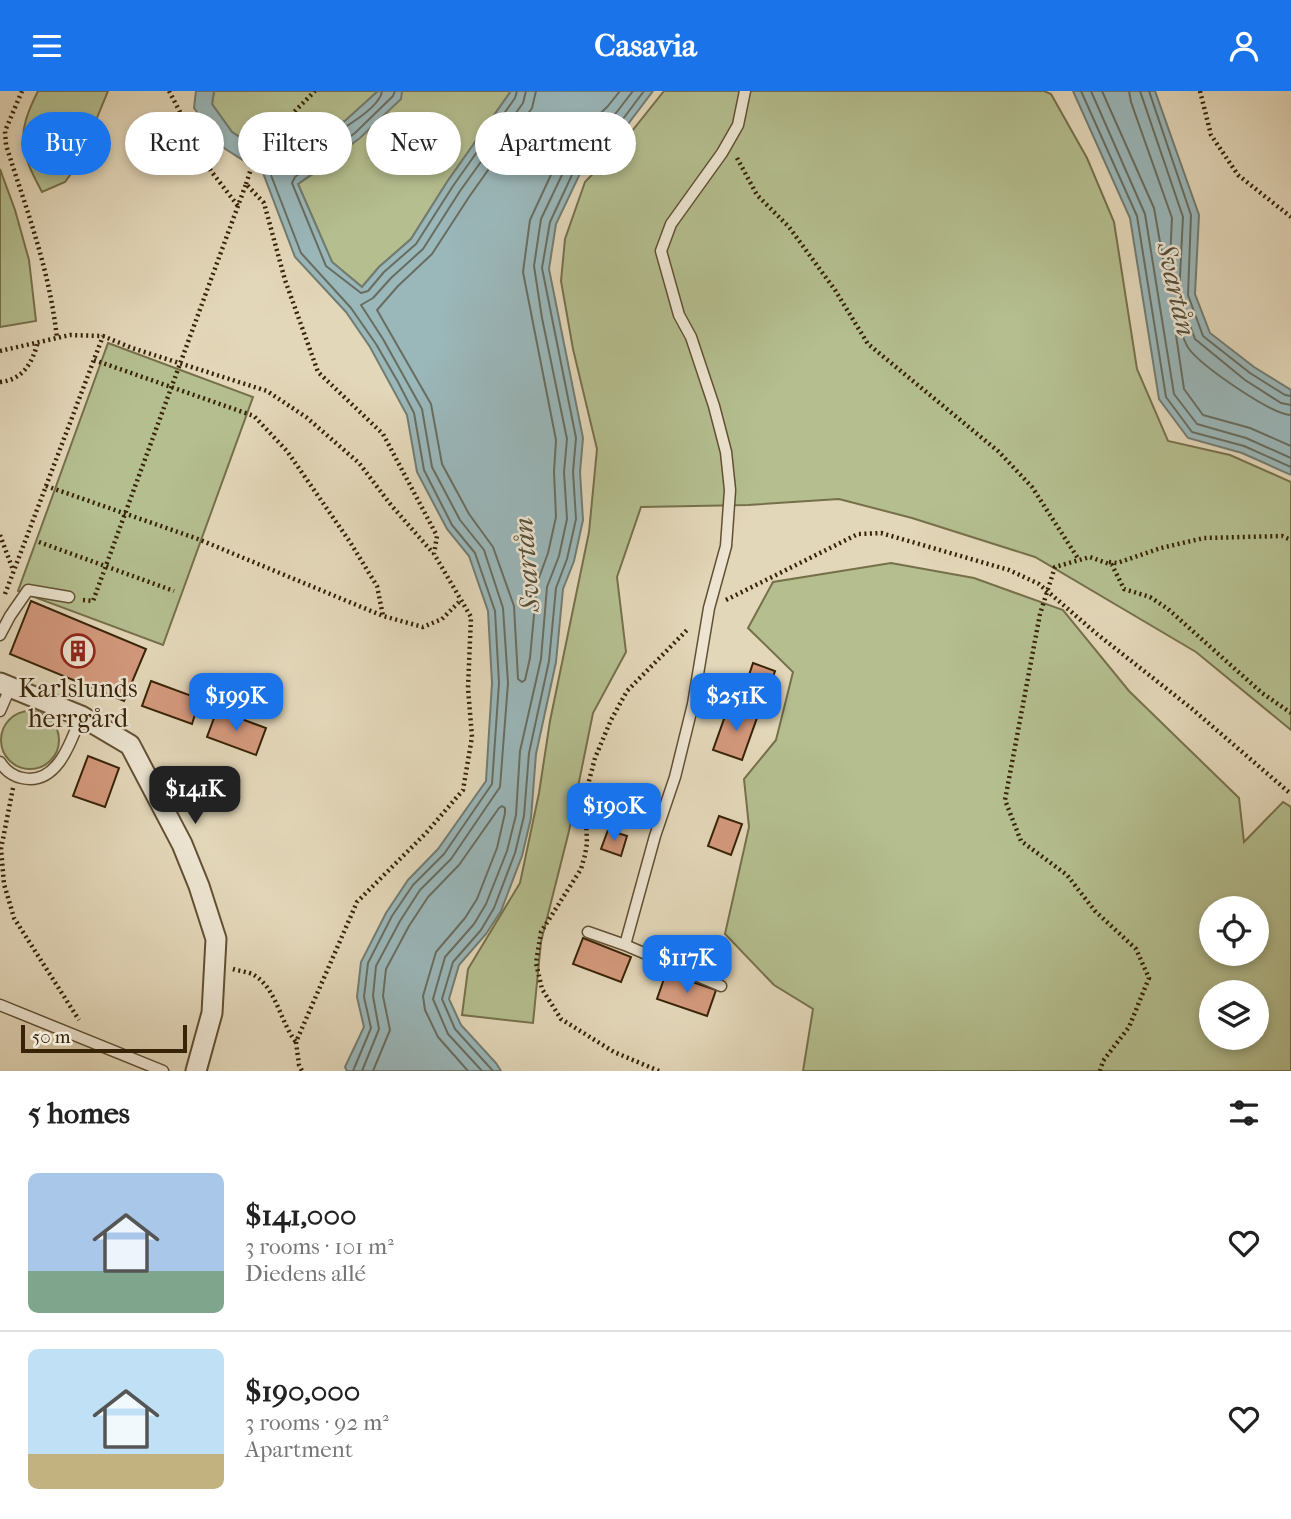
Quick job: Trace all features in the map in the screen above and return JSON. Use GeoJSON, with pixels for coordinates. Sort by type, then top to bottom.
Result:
{"type":"FeatureCollection","features":[{"type":"Feature","properties":{"kind":"street"},"geometry":{"type":"LineString","coordinates":[[5,686],[81,716],[130,745],[182,844],[216,939],[212,1013],[197,1071]]}},
{"type":"Feature","properties":{"kind":"lane"},"geometry":{"type":"LineString","coordinates":[[625,945],[655,836],[675,777],[692,704],[709,608],[726,546],[730,490],[726,452],[703,369],[679,315],[661,251],[671,224],[738,125],[745,91]]}},
{"type":"Feature","properties":{"kind":"lane"},"geometry":{"type":"LineString","coordinates":[[0,635],[28,590],[69,597]]}},
{"type":"Feature","properties":{"kind":"lane"},"geometry":{"type":"LineString","coordinates":[[0,711],[5,686]]}},
{"type":"Feature","properties":{"kind":"lane"},"geometry":{"type":"LineString","coordinates":[[0,762],[15,776],[31,780],[46,775],[55,768],[71,743],[81,716]]}},
{"type":"Feature","properties":{"kind":"lane"},"geometry":{"type":"LineString","coordinates":[[588,932],[721,986]]}},
{"type":"Feature","properties":{"kind":"lane"},"geometry":{"type":"LineString","coordinates":[[0,1005],[163,1071]]}},
{"type":"Feature","properties":{"kind":"path"},"geometry":{"type":"LineString","coordinates":[[22,91],[2,130],[49,283],[57,338]]}},
{"type":"Feature","properties":{"kind":"path"},"geometry":{"type":"LineString","coordinates":[[169,91],[211,171],[238,206]]}},
{"type":"Feature","properties":{"kind":"path"},"geometry":{"type":"LineString","coordinates":[[294,112],[315,91]]}},
{"type":"Feature","properties":{"kind":"path"},"geometry":{"type":"LineString","coordinates":[[1200,91],[1211,135],[1238,175],[1291,217]]}},
{"type":"Feature","properties":{"kind":"path"},"geometry":{"type":"LineString","coordinates":[[728,142],[757,195],[789,227],[835,290],[868,344],[998,451],[1032,487],[1079,560]]}},
{"type":"Feature","properties":{"kind":"path"},"geometry":{"type":"LineString","coordinates":[[95,595],[248,175]]}},
{"type":"Feature","properties":{"kind":"path"},"geometry":{"type":"LineString","coordinates":[[246,184],[264,203],[285,280],[318,372],[383,434],[437,536],[434,554]]}},
{"type":"Feature","properties":{"kind":"path"},"geometry":{"type":"LineString","coordinates":[[0,351],[70,335],[103,336],[267,391],[306,417],[359,463],[434,554],[471,617],[468,688],[472,737],[463,790],[357,902],[296,1042]]}},
{"type":"Feature","properties":{"kind":"path"},"geometry":{"type":"LineString","coordinates":[[10,616],[1,604],[103,336]]}},
{"type":"Feature","properties":{"kind":"path"},"geometry":{"type":"LineString","coordinates":[[0,382],[19,377],[34,359],[38,341]]}},
{"type":"Feature","properties":{"kind":"path"},"geometry":{"type":"LineString","coordinates":[[94,360],[254,416],[275,437],[350,542],[377,586],[383,616]]}},
{"type":"Feature","properties":{"kind":"path"},"geometry":{"type":"LineString","coordinates":[[46,486],[198,539],[383,616],[424,627],[442,619],[460,601]]}},
{"type":"Feature","properties":{"kind":"path"},"geometry":{"type":"LineString","coordinates":[[659,1071],[614,1052],[561,1019],[542,989],[536,963],[541,932],[581,869],[586,855],[585,796],[595,758],[626,691],[709,608],[858,534],[881,533],[1009,569],[1048,590],[1097,634],[1191,708],[1291,794]]}},
{"type":"Feature","properties":{"kind":"path"},"geometry":{"type":"LineString","coordinates":[[0,535],[13,571]]}},
{"type":"Feature","properties":{"kind":"path"},"geometry":{"type":"LineString","coordinates":[[1105,562],[1117,563],[1161,548],[1204,538],[1282,536],[1291,540]]}},
{"type":"Feature","properties":{"kind":"path"},"geometry":{"type":"LineString","coordinates":[[39,542],[174,591]]}},
{"type":"Feature","properties":{"kind":"path"},"geometry":{"type":"LineString","coordinates":[[1100,1071],[1103,1061],[1129,1027],[1149,978],[1136,949],[1095,911],[1067,875],[1021,841],[1005,800],[1040,614],[1055,567],[1090,557],[1112,565],[1124,589],[1150,597],[1168,609],[1262,693],[1291,713]]}},
{"type":"Feature","properties":{"kind":"path"},"geometry":{"type":"LineString","coordinates":[[15,776],[1,849],[7,895],[14,918],[92,1041]]}},
{"type":"Feature","properties":{"kind":"path"},"geometry":{"type":"LineString","coordinates":[[215,964],[254,975],[271,993],[288,1031],[296,1042],[302,1071]]}},
{"type":"Feature","properties":{"kind":"green space"},"geometry":{"type":"Polygon","coordinates":[[[38,91],[108,91],[99,112],[29,112],[38,91]]]}},
{"type":"Feature","properties":{"kind":"green space"},"geometry":{"type":"Polygon","coordinates":[[[214,91],[378,91],[352,115],[352,112],[238,112],[238,136],[224,121],[224,112],[218,112],[212,104],[214,91]]]}},
{"type":"Feature","properties":{"kind":"green space"},"geometry":{"type":"Polygon","coordinates":[[[402,91],[511,91],[496,112],[475,112],[475,142],[461,162],[461,112],[386,112],[400,99],[402,91]]]}},
{"type":"Feature","properties":{"kind":"green space"},"geometry":{"type":"Polygon","coordinates":[[[664,91],[1044,91],[1051,94],[1087,158],[1114,222],[1137,369],[1168,441],[1230,455],[1291,482],[1291,730],[1196,652],[1035,557],[912,518],[839,499],[748,505],[641,507],[617,577],[626,652],[593,713],[569,831],[541,942],[533,1023],[462,1015],[468,969],[520,883],[589,532],[597,449],[573,349],[561,281],[565,239],[585,182],[592,175],[636,175],[636,126],[664,91]]]}},
{"type":"Feature","properties":{"kind":"green space"},"geometry":{"type":"Polygon","coordinates":[[[366,130],[366,175],[452,175],[411,239],[379,267],[362,287],[332,262],[298,184],[312,175],[352,175],[352,142],[366,130]]]}},
{"type":"Feature","properties":{"kind":"green space"},"geometry":{"type":"Polygon","coordinates":[[[0,169],[29,260],[36,321],[0,327],[0,169]]]}},
{"type":"Feature","properties":{"kind":"green space"},"geometry":{"type":"Polygon","coordinates":[[[34,175],[70,175],[65,182],[42,192],[34,175]]]}},
{"type":"Feature","properties":{"kind":"green space"},"geometry":{"type":"Polygon","coordinates":[[[108,343],[253,397],[163,645],[18,591],[108,343]]]}},
{"type":"Feature","properties":{"kind":"green space"},"geometry":{"type":"Polygon","coordinates":[[[891,563],[974,578],[1063,610],[1129,691],[1239,798],[1244,842],[1283,802],[1291,807],[1291,1071],[803,1071],[813,1009],[774,985],[725,934],[749,827],[744,779],[776,740],[793,672],[748,628],[773,582],[891,563]]]}},
{"type":"Feature","properties":{"kind":"green space"},"geometry":{"type":"Polygon","coordinates":[[[24,711],[36,711],[46,715],[55,724],[59,746],[51,761],[36,769],[24,769],[14,765],[5,756],[1,746],[1,734],[5,724],[14,715],[24,711]]]}},
{"type":"Feature","properties":{"kind":"water"},"geometry":{"type":"Polygon","coordinates":[[[196,91],[214,91],[212,104],[218,112],[197,112],[194,108],[196,91]]]}},
{"type":"Feature","properties":{"kind":"water"},"geometry":{"type":"Polygon","coordinates":[[[378,91],[402,91],[401,99],[387,112],[366,112],[366,132],[352,144],[352,115],[378,91]]]}},
{"type":"Feature","properties":{"kind":"water"},"geometry":{"type":"Polygon","coordinates":[[[511,91],[653,91],[636,113],[496,112],[511,91]]]}},
{"type":"Feature","properties":{"kind":"water","name":"Svartån"},"geometry":{"type":"Polygon","coordinates":[[[1073,91],[1155,91],[1199,215],[1195,294],[1210,333],[1254,367],[1291,390],[1291,475],[1242,453],[1188,438],[1159,399],[1130,218],[1073,91]]]}},
{"type":"Feature","properties":{"kind":"water"},"geometry":{"type":"Polygon","coordinates":[[[224,121],[238,136],[238,157],[224,148],[224,121]]]}},
{"type":"Feature","properties":{"kind":"water","name":"Svartån"},"geometry":{"type":"Polygon","coordinates":[[[475,142],[475,175],[579,175],[556,224],[549,269],[583,438],[580,472],[583,520],[574,561],[563,589],[556,662],[536,754],[531,818],[522,856],[501,911],[486,934],[459,965],[449,999],[461,1025],[501,1071],[347,1071],[345,1067],[364,1027],[357,997],[361,962],[386,913],[408,880],[438,849],[486,781],[492,683],[488,611],[469,556],[447,529],[417,472],[407,415],[370,347],[346,312],[295,257],[264,175],[310,175],[298,184],[332,262],[362,287],[379,267],[411,239],[452,175],[461,175],[461,162],[475,142]]]}},
{"type":"Feature","properties":{"kind":"building","name":"Karlslunds herrgård"},"geometry":{"type":"Polygon","coordinates":[[[31,601],[146,649],[124,701],[10,654],[31,601]]]}},
{"type":"Feature","properties":{"kind":"building"},"geometry":{"type":"Polygon","coordinates":[[[753,663],[775,671],[770,685],[748,678],[753,663]]]}},
{"type":"Feature","properties":{"kind":"building"},"geometry":{"type":"Polygon","coordinates":[[[151,681],[200,699],[192,724],[142,706],[151,681]]]}},
{"type":"Feature","properties":{"kind":"building"},"geometry":{"type":"Polygon","coordinates":[[[729,705],[758,715],[742,760],[713,750],[729,705]]]}},
{"type":"Feature","properties":{"kind":"building"},"geometry":{"type":"Polygon","coordinates":[[[217,710],[266,728],[256,755],[207,737],[217,710]]]}},
{"type":"Feature","properties":{"kind":"building"},"geometry":{"type":"Polygon","coordinates":[[[88,756],[119,768],[105,807],[73,796],[88,756]]]}},
{"type":"Feature","properties":{"kind":"building"},"geometry":{"type":"Polygon","coordinates":[[[597,791],[614,798],[608,815],[590,808],[597,791]]]}},
{"type":"Feature","properties":{"kind":"building"},"geometry":{"type":"Polygon","coordinates":[[[719,816],[742,824],[731,855],[708,846],[719,816]]]}},
{"type":"Feature","properties":{"kind":"building"},"geometry":{"type":"Polygon","coordinates":[[[608,830],[627,836],[621,856],[601,849],[608,830]]]}},
{"type":"Feature","properties":{"kind":"building"},"geometry":{"type":"Polygon","coordinates":[[[583,938],[631,957],[621,982],[573,964],[583,938]]]}},
{"type":"Feature","properties":{"kind":"building"},"geometry":{"type":"Polygon","coordinates":[[[666,973],[716,990],[707,1016],[657,999],[666,973]]]}},
{"type":"Feature","properties":{"kind":"place","name":"Karlslunds herrgård"},"geometry":{"type":"Point","coordinates":[78,651]}}]}
